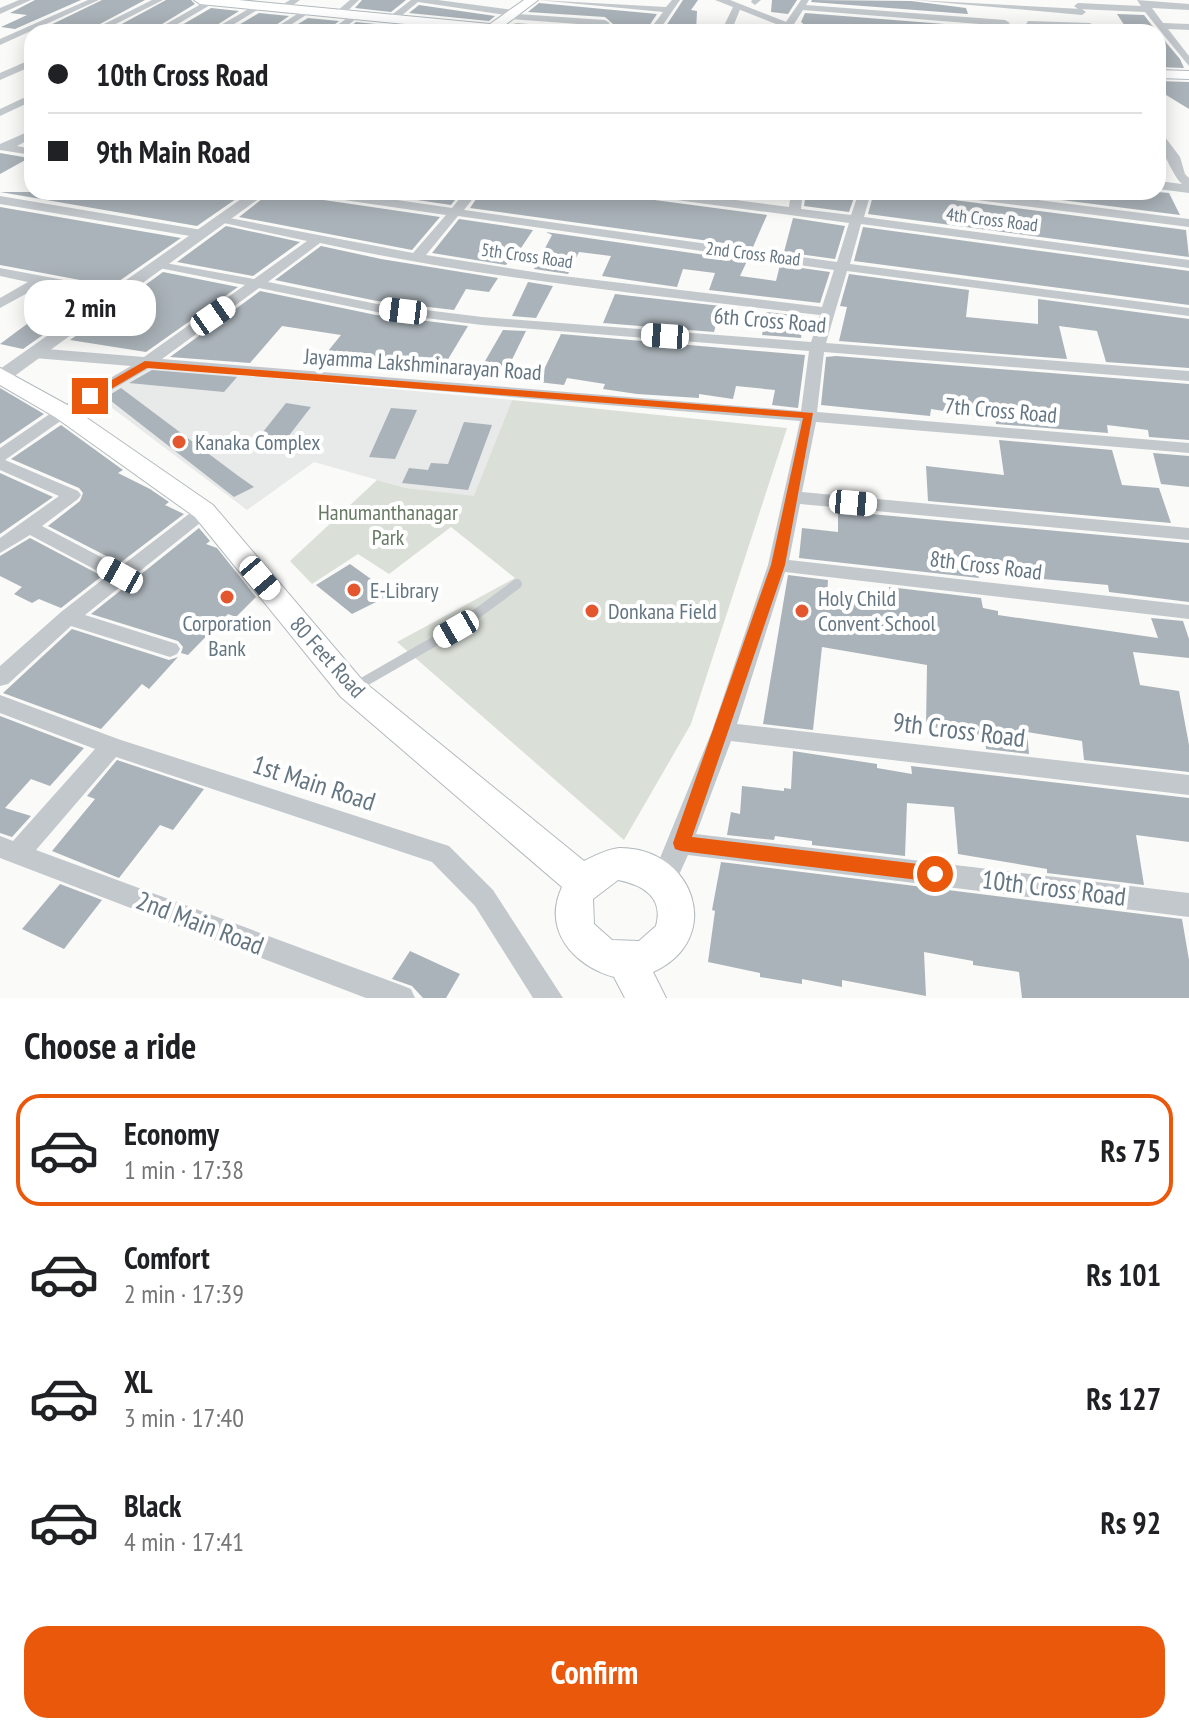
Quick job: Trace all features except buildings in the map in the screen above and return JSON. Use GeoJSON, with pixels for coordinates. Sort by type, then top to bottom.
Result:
{"type":"FeatureCollection","features":[{"type":"Feature","properties":{"kind":"main road"},"geometry":{"type":"LineString","coordinates":[[498,24],[532,0]]}},
{"type":"Feature","properties":{"kind":"main road"},"geometry":{"type":"LineString","coordinates":[[206,1],[357,15],[391,24]]}},
{"type":"Feature","properties":{"kind":"main road"},"geometry":{"type":"LineString","coordinates":[[400,24],[413,21],[438,24]]}},
{"type":"Feature","properties":{"kind":"main road"},"geometry":{"type":"LineString","coordinates":[[1166,74],[1189,75]]}},
{"type":"Feature","properties":{"kind":"main road","name":"80 Feet Road"},"geometry":{"type":"LineString","coordinates":[[1,375],[63,412],[204,511],[352,689],[494,811],[584,883]]}},
{"type":"Feature","properties":{"kind":"main road"},"geometry":{"type":"LineString","coordinates":[[618,864],[643,867],[664,880],[674,893],[678,908],[677,924],[671,939],[659,951],[643,959],[626,961],[608,958],[592,949],[580,937],[573,921],[572,905],[584,883],[602,868],[618,864]]}},
{"type":"Feature","properties":{"kind":"main road"},"geometry":{"type":"LineString","coordinates":[[626,961],[646,998]]}},
{"type":"Feature","properties":{"kind":"street"},"geometry":{"type":"LineString","coordinates":[[0,11],[27,0]]}},
{"type":"Feature","properties":{"kind":"street"},"geometry":{"type":"LineString","coordinates":[[40,24],[95,0]]}},
{"type":"Feature","properties":{"kind":"street"},"geometry":{"type":"LineString","coordinates":[[110,24],[159,0]]}},
{"type":"Feature","properties":{"kind":"street"},"geometry":{"type":"LineString","coordinates":[[283,8],[296,0]]}},
{"type":"Feature","properties":{"kind":"street"},"geometry":{"type":"LineString","coordinates":[[339,14],[355,0]]}},
{"type":"Feature","properties":{"kind":"street"},"geometry":{"type":"LineString","coordinates":[[396,24],[418,0],[576,24]]}},
{"type":"Feature","properties":{"kind":"street"},"geometry":{"type":"LineString","coordinates":[[542,0],[620,3],[669,10]]}},
{"type":"Feature","properties":{"kind":"street"},"geometry":{"type":"LineString","coordinates":[[659,24],[676,0]]}},
{"type":"Feature","properties":{"kind":"street"},"geometry":{"type":"LineString","coordinates":[[720,0],[776,24]]}},
{"type":"Feature","properties":{"kind":"street"},"geometry":{"type":"LineString","coordinates":[[911,24],[919,0],[1078,6],[1186,5]]}},
{"type":"Feature","properties":{"kind":"street"},"geometry":{"type":"LineString","coordinates":[[170,24],[206,1]]}},
{"type":"Feature","properties":{"kind":"street"},"geometry":{"type":"LineString","coordinates":[[604,24],[620,3]]}},
{"type":"Feature","properties":{"kind":"street"},"geometry":{"type":"LineString","coordinates":[[788,24],[803,4],[855,18],[1010,24]]}},
{"type":"Feature","properties":{"kind":"street"},"geometry":{"type":"LineString","coordinates":[[1005,23],[1006,4]]}},
{"type":"Feature","properties":{"kind":"street"},"geometry":{"type":"LineString","coordinates":[[1145,5],[1159,24]]}},
{"type":"Feature","properties":{"kind":"street"},"geometry":{"type":"LineString","coordinates":[[228,24],[260,6]]}},
{"type":"Feature","properties":{"kind":"street"},"geometry":{"type":"LineString","coordinates":[[1078,6],[1089,24]]}},
{"type":"Feature","properties":{"kind":"street"},"geometry":{"type":"LineString","coordinates":[[730,24],[737,7]]}},
{"type":"Feature","properties":{"kind":"street"},"geometry":{"type":"LineString","coordinates":[[287,24],[308,11]]}},
{"type":"Feature","properties":{"kind":"street"},"geometry":{"type":"LineString","coordinates":[[344,24],[357,15]]}},
{"type":"Feature","properties":{"kind":"street"},"geometry":{"type":"LineString","coordinates":[[1166,26],[1189,27]]}},
{"type":"Feature","properties":{"kind":"street"},"geometry":{"type":"LineString","coordinates":[[0,31],[24,34]]}},
{"type":"Feature","properties":{"kind":"street"},"geometry":{"type":"LineString","coordinates":[[0,42],[24,31]]}},
{"type":"Feature","properties":{"kind":"street"},"geometry":{"type":"LineString","coordinates":[[1166,32],[1187,58]]}},
{"type":"Feature","properties":{"kind":"street"},"geometry":{"type":"LineString","coordinates":[[0,77],[24,66]]}},
{"type":"Feature","properties":{"kind":"street"},"geometry":{"type":"LineString","coordinates":[[0,113],[24,101]]}},
{"type":"Feature","properties":{"kind":"street"},"geometry":{"type":"LineString","coordinates":[[2,148],[24,137]]}},
{"type":"Feature","properties":{"kind":"street"},"geometry":{"type":"LineString","coordinates":[[1166,146],[1184,173],[1189,187],[1166,186]]}},
{"type":"Feature","properties":{"kind":"street"},"geometry":{"type":"LineString","coordinates":[[2,148],[24,151]]}},
{"type":"Feature","properties":{"kind":"street"},"geometry":{"type":"LineString","coordinates":[[1166,154],[1174,157]]}},
{"type":"Feature","properties":{"kind":"street"},"geometry":{"type":"LineString","coordinates":[[0,200],[202,234]]}},
{"type":"Feature","properties":{"kind":"street"},"geometry":{"type":"LineString","coordinates":[[1,375],[250,200]]}},
{"type":"Feature","properties":{"kind":"street","name":"2nd Cross Road"},"geometry":{"type":"LineString","coordinates":[[369,200],[1189,312]]}},
{"type":"Feature","properties":{"kind":"street"},"geometry":{"type":"LineString","coordinates":[[416,258],[465,200]]}},
{"type":"Feature","properties":{"kind":"street","name":"4th Cross Road"},"geometry":{"type":"LineString","coordinates":[[733,200],[794,213],[1189,264]]}},
{"type":"Feature","properties":{"kind":"street"},"geometry":{"type":"LineString","coordinates":[[794,213],[796,200]]}},
{"type":"Feature","properties":{"kind":"street"},"geometry":{"type":"LineString","coordinates":[[664,880],[723,731],[778,565],[809,415],[817,348],[863,200]]}},
{"type":"Feature","properties":{"kind":"street"},"geometry":{"type":"LineString","coordinates":[[1009,200],[1189,223]]}},
{"type":"Feature","properties":{"kind":"street","name":"5th Cross Road"},"geometry":{"type":"LineString","coordinates":[[224,219],[416,258],[546,278],[828,312]]}},
{"type":"Feature","properties":{"kind":"street"},"geometry":{"type":"LineString","coordinates":[[0,456],[63,412],[145,364],[318,239]]}},
{"type":"Feature","properties":{"kind":"street","name":"6th Cross Road"},"geometry":{"type":"LineString","coordinates":[[159,264],[377,308],[482,321],[1189,376]]}},
{"type":"Feature","properties":{"kind":"street"},"geometry":{"type":"LineString","coordinates":[[0,272],[117,294]]}},
{"type":"Feature","properties":{"kind":"street"},"geometry":{"type":"LineString","coordinates":[[0,304],[41,280]]}},
{"type":"Feature","properties":{"kind":"street","name":"Jayamma Lakshminarayan Road"},"geometry":{"type":"LineString","coordinates":[[34,353],[809,415]]}},
{"type":"Feature","properties":{"kind":"street","name":"7th Cross Road"},"geometry":{"type":"LineString","coordinates":[[809,415],[1189,448]]}},
{"type":"Feature","properties":{"kind":"street"},"geometry":{"type":"LineString","coordinates":[[0,464],[72,495],[0,547]]}},
{"type":"Feature","properties":{"kind":"street"},"geometry":{"type":"LineString","coordinates":[[790,497],[1189,534]]}},
{"type":"Feature","properties":{"kind":"street"},"geometry":{"type":"LineString","coordinates":[[0,678],[68,617],[204,511]]}},
{"type":"Feature","properties":{"kind":"street"},"geometry":{"type":"LineString","coordinates":[[28,526],[120,575]]}},
{"type":"Feature","properties":{"kind":"street","name":"8th Cross Road"},"geometry":{"type":"LineString","coordinates":[[778,565],[1189,612]]}},
{"type":"Feature","properties":{"kind":"street"},"geometry":{"type":"LineString","coordinates":[[68,617],[170,649]]}},
{"type":"Feature","properties":{"kind":"street","name":"1st Main Road"},"geometry":{"type":"LineString","coordinates":[[0,704],[112,746],[440,854],[484,898],[549,998]]}},
{"type":"Feature","properties":{"kind":"street","name":"9th Cross Road"},"geometry":{"type":"LineString","coordinates":[[723,731],[1189,785]]}},
{"type":"Feature","properties":{"kind":"street"},"geometry":{"type":"LineString","coordinates":[[9,850],[112,746]]}},
{"type":"Feature","properties":{"kind":"street","name":"10th Cross Road"},"geometry":{"type":"LineString","coordinates":[[681,843],[1189,905]]}},
{"type":"Feature","properties":{"kind":"street","name":"2nd Main Road"},"geometry":{"type":"LineString","coordinates":[[9,850],[401,998]]}},
{"type":"Feature","properties":{"kind":"lane"},"geometry":{"type":"LineString","coordinates":[[352,689],[456,629],[517,584]]}},
{"type":"Feature","properties":{"kind":"shaded area"},"geometry":{"type":"Polygon","coordinates":[[[137,366],[512,400],[474,497],[406,488],[314,462],[247,510],[91,392],[137,366]]]}},
{"type":"Feature","properties":{"kind":"green space","name":"Donkana Field"},"geometry":{"type":"Polygon","coordinates":[[[512,400],[787,428],[691,724],[624,840],[397,642],[515,578],[451,527],[389,574],[358,554],[312,584],[290,561],[377,480],[406,488],[474,496],[512,400]]]}},
{"type":"Feature","properties":{"kind":"place","name":"Kanaka Complex"},"geometry":{"type":"Point","coordinates":[179,442]}},
{"type":"Feature","properties":{"kind":"place","name":"E-Library"},"geometry":{"type":"Point","coordinates":[354,590]}},
{"type":"Feature","properties":{"kind":"place","name":"Corporation Bank"},"geometry":{"type":"Point","coordinates":[227,597]}},
{"type":"Feature","properties":{"kind":"place","name":"Donkana Field"},"geometry":{"type":"Point","coordinates":[592,611]}},
{"type":"Feature","properties":{"kind":"place","name":"Holy Child Convent School"},"geometry":{"type":"Point","coordinates":[802,611]}},
{"type":"Feature","properties":{"kind":"route"},"geometry":{"type":"LineString","coordinates":[[90,396],[145,364],[809,415],[778,565],[723,731],[681,843],[935,874]]}},
{"type":"Feature","properties":{"kind":"park label","name":"Hanumanthanagar Park"},"geometry":{"type":"Point","coordinates":[388,524]}}]}
